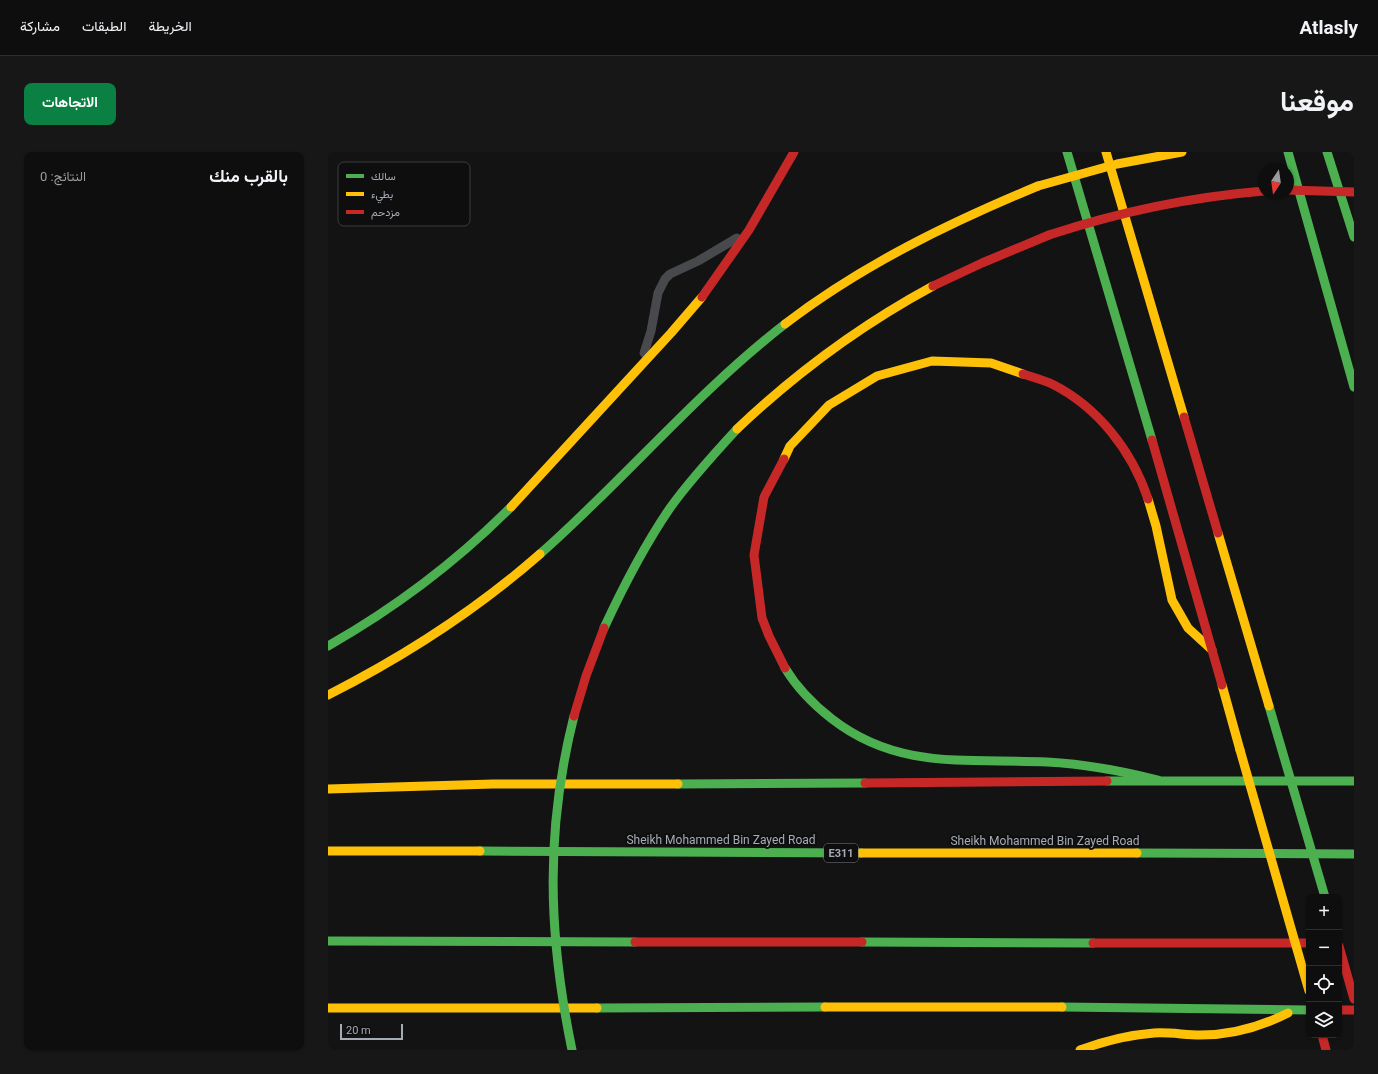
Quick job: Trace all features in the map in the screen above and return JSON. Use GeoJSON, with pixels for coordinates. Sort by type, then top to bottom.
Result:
{"type":"FeatureCollection","features":[{"type":"Feature","properties":{"kind":"highway"},"geometry":{"type":"LineString","coordinates":[[328,646],[378,616],[417,589],[486,532],[517,501],[634,372],[667,338],[698,302],[727,264],[753,224],[794,152]]}},
{"type":"Feature","properties":{"kind":"highway"},"geometry":{"type":"LineString","coordinates":[[1067,152],[1122,337],[1306,980]]}},
{"type":"Feature","properties":{"kind":"highway"},"geometry":{"type":"LineString","coordinates":[[1106,152],[1324,894]]}},
{"type":"Feature","properties":{"kind":"highway"},"geometry":{"type":"LineString","coordinates":[[328,694],[401,656],[481,602],[576,520],[722,376],[804,310],[848,280],[940,228],[1038,186],[1117,164],[1182,152]]}},
{"type":"Feature","properties":{"kind":"highway"},"geometry":{"type":"LineString","coordinates":[[1288,152],[1354,388]]}},
{"type":"Feature","properties":{"kind":"highway"},"geometry":{"type":"LineString","coordinates":[[1327,152],[1354,237]]}},
{"type":"Feature","properties":{"kind":"highway"},"geometry":{"type":"LineString","coordinates":[[1294,190],[1354,192]]}},
{"type":"Feature","properties":{"kind":"highway"},"geometry":{"type":"LineString","coordinates":[[572,1050],[560,990],[554,943],[552,904],[554,827],[560,779],[576,705],[604,628],[639,558],[682,493],[706,462],[777,393],[849,337],[897,306],[941,282],[986,260],[1049,235],[1128,211],[1171,202],[1258,192]]}},
{"type":"Feature","properties":{"kind":"highway"},"geometry":{"type":"LineString","coordinates":[[1158,780],[1101,767],[1072,764],[930,760],[906,756],[882,748],[860,738],[838,725],[819,709],[787,672],[775,650],[760,610],[754,580],[753,555],[761,506],[769,483],[793,440],[809,421],[827,405],[848,390],[881,374],[916,363],[941,360],[966,360],[990,362],[1014,368],[1038,377],[1060,388],[1080,402],[1115,437],[1129,458],[1141,480],[1150,504],[1172,600],[1176,610],[1188,628],[1212,650]]}},
{"type":"Feature","properties":{"kind":"highway"},"geometry":{"type":"LineString","coordinates":[[328,789],[493,784],[955,784],[1158,780],[1354,781]]}},
{"type":"Feature","properties":{"kind":"highway","name":"Sheikh Mohammed Bin Zayed Road"},"geometry":{"type":"LineString","coordinates":[[328,851],[1354,854]]}},
{"type":"Feature","properties":{"kind":"highway"},"geometry":{"type":"LineString","coordinates":[[328,941],[1306,943]]}},
{"type":"Feature","properties":{"kind":"highway"},"geometry":{"type":"LineString","coordinates":[[1342,944],[1354,999]]}},
{"type":"Feature","properties":{"kind":"highway"},"geometry":{"type":"LineString","coordinates":[[328,1008],[1030,1006],[1306,1010]]}},
{"type":"Feature","properties":{"kind":"highway"},"geometry":{"type":"LineString","coordinates":[[1080,1050],[1104,1041],[1156,1033],[1209,1035],[1230,1034],[1252,1029],[1274,1021],[1294,1010]]}},
{"type":"Feature","properties":{"kind":"highway"},"geometry":{"type":"LineString","coordinates":[[1342,1010],[1354,1010]]}},
{"type":"Feature","properties":{"kind":"highway"},"geometry":{"type":"LineString","coordinates":[[1323,1038],[1326,1050]]}},
{"type":"Feature","properties":{"kind":"lane"},"geometry":{"type":"LineString","coordinates":[[634,372],[644,353],[651,331],[658,293],[665,279],[670,274],[717,250],[753,224]]}},
{"type":"Feature","properties":{"kind":"traffic: fast"},"geometry":{"type":"LineString","coordinates":[[1067,152],[1152,440]]}},
{"type":"Feature","properties":{"kind":"traffic: fast"},"geometry":{"type":"LineString","coordinates":[[1288,152],[1354,387]]}},
{"type":"Feature","properties":{"kind":"traffic: fast"},"geometry":{"type":"LineString","coordinates":[[1327,152],[1354,237]]}},
{"type":"Feature","properties":{"kind":"traffic: fast"},"geometry":{"type":"LineString","coordinates":[[540,554],[601,497],[721,379],[785,324]]}},
{"type":"Feature","properties":{"kind":"traffic: fast"},"geometry":{"type":"LineString","coordinates":[[604,628],[634,567],[670,508],[694,477],[737,429]]}},
{"type":"Feature","properties":{"kind":"traffic: fast"},"geometry":{"type":"LineString","coordinates":[[328,646],[377,616],[424,583],[469,547],[511,507]]}},
{"type":"Feature","properties":{"kind":"traffic: fast"},"geometry":{"type":"LineString","coordinates":[[785,668],[800,689],[825,714],[857,736],[883,747],[909,754],[935,758],[1075,764],[1158,780]]}},
{"type":"Feature","properties":{"kind":"traffic: fast"},"geometry":{"type":"LineString","coordinates":[[1269,706],[1324,894]]}},
{"type":"Feature","properties":{"kind":"traffic: fast"},"geometry":{"type":"LineString","coordinates":[[572,1050],[558,965],[554,924],[553,883],[554,842],[558,800],[574,716]]}},
{"type":"Feature","properties":{"kind":"traffic: fast"},"geometry":{"type":"LineString","coordinates":[[1107,781],[1354,781]]}},
{"type":"Feature","properties":{"kind":"traffic: fast"},"geometry":{"type":"LineString","coordinates":[[678,784],[865,783]]}},
{"type":"Feature","properties":{"kind":"traffic: fast"},"geometry":{"type":"LineString","coordinates":[[480,851],[861,853]]}},
{"type":"Feature","properties":{"kind":"traffic: fast"},"geometry":{"type":"LineString","coordinates":[[1137,853],[1354,854]]}},
{"type":"Feature","properties":{"kind":"traffic: fast"},"geometry":{"type":"LineString","coordinates":[[328,941],[635,942]]}},
{"type":"Feature","properties":{"kind":"traffic: fast"},"geometry":{"type":"LineString","coordinates":[[862,942],[1093,943]]}},
{"type":"Feature","properties":{"kind":"traffic: fast"},"geometry":{"type":"LineString","coordinates":[[597,1008],[825,1007]]}},
{"type":"Feature","properties":{"kind":"traffic: fast"},"geometry":{"type":"LineString","coordinates":[[1062,1007],[1306,1010]]}},
{"type":"Feature","properties":{"kind":"traffic: slow"},"geometry":{"type":"LineString","coordinates":[[1106,152],[1184,417]]}},
{"type":"Feature","properties":{"kind":"traffic: slow"},"geometry":{"type":"LineString","coordinates":[[1038,186],[1117,164],[1182,152]]}},
{"type":"Feature","properties":{"kind":"traffic: slow"},"geometry":{"type":"LineString","coordinates":[[785,324],[814,303],[875,264],[939,230],[1038,186]]}},
{"type":"Feature","properties":{"kind":"traffic: slow"},"geometry":{"type":"LineString","coordinates":[[737,429],[783,388],[830,351],[880,317],[933,286]]}},
{"type":"Feature","properties":{"kind":"traffic: slow"},"geometry":{"type":"LineString","coordinates":[[511,507],[671,333],[702,297]]}},
{"type":"Feature","properties":{"kind":"traffic: slow"},"geometry":{"type":"LineString","coordinates":[[784,459],[790,446],[829,405],[877,376],[932,361],[991,363],[1023,374]]}},
{"type":"Feature","properties":{"kind":"traffic: slow"},"geometry":{"type":"LineString","coordinates":[[1148,499],[1156,526],[1172,600],[1188,628],[1212,650]]}},
{"type":"Feature","properties":{"kind":"traffic: slow"},"geometry":{"type":"LineString","coordinates":[[1218,533],[1269,706]]}},
{"type":"Feature","properties":{"kind":"traffic: slow"},"geometry":{"type":"LineString","coordinates":[[328,695],[384,665],[438,631],[490,595],[540,554]]}},
{"type":"Feature","properties":{"kind":"traffic: slow"},"geometry":{"type":"LineString","coordinates":[[1222,685],[1240,750]]}},
{"type":"Feature","properties":{"kind":"traffic: slow"},"geometry":{"type":"LineString","coordinates":[[1240,750],[1306,981]]}},
{"type":"Feature","properties":{"kind":"traffic: slow"},"geometry":{"type":"LineString","coordinates":[[328,789],[493,784],[678,784]]}},
{"type":"Feature","properties":{"kind":"traffic: slow"},"geometry":{"type":"LineString","coordinates":[[328,851],[480,851]]}},
{"type":"Feature","properties":{"kind":"traffic: slow"},"geometry":{"type":"LineString","coordinates":[[861,853],[1137,853]]}},
{"type":"Feature","properties":{"kind":"traffic: slow"},"geometry":{"type":"LineString","coordinates":[[825,1007],[1062,1007]]}},
{"type":"Feature","properties":{"kind":"traffic: slow"},"geometry":{"type":"LineString","coordinates":[[328,1008],[597,1008]]}},
{"type":"Feature","properties":{"kind":"traffic: slow"},"geometry":{"type":"LineString","coordinates":[[1080,1050],[1135,1035],[1154,1033],[1212,1035],[1235,1032],[1256,1026],[1288,1013]]}},
{"type":"Feature","properties":{"kind":"traffic: jam"},"geometry":{"type":"LineString","coordinates":[[702,297],[749,230],[794,152]]}},
{"type":"Feature","properties":{"kind":"traffic: jam"},"geometry":{"type":"LineString","coordinates":[[1294,190],[1354,192]]}},
{"type":"Feature","properties":{"kind":"traffic: jam"},"geometry":{"type":"LineString","coordinates":[[1049,235],[1102,219],[1182,201],[1258,192]]}},
{"type":"Feature","properties":{"kind":"traffic: jam"},"geometry":{"type":"LineString","coordinates":[[933,286],[982,263],[1049,235]]}},
{"type":"Feature","properties":{"kind":"traffic: jam"},"geometry":{"type":"LineString","coordinates":[[1023,374],[1052,384],[1084,405],[1098,418],[1111,432],[1133,464],[1148,499]]}},
{"type":"Feature","properties":{"kind":"traffic: jam"},"geometry":{"type":"LineString","coordinates":[[1184,417],[1218,533]]}},
{"type":"Feature","properties":{"kind":"traffic: jam"},"geometry":{"type":"LineString","coordinates":[[1152,440],[1222,685]]}},
{"type":"Feature","properties":{"kind":"traffic: jam"},"geometry":{"type":"LineString","coordinates":[[784,459],[764,497],[754,555],[762,618],[785,668]]}},
{"type":"Feature","properties":{"kind":"traffic: jam"},"geometry":{"type":"LineString","coordinates":[[574,716],[586,676],[604,628]]}},
{"type":"Feature","properties":{"kind":"traffic: jam"},"geometry":{"type":"LineString","coordinates":[[865,783],[1107,781]]}},
{"type":"Feature","properties":{"kind":"traffic: jam"},"geometry":{"type":"LineString","coordinates":[[635,942],[862,942]]}},
{"type":"Feature","properties":{"kind":"traffic: jam"},"geometry":{"type":"LineString","coordinates":[[1093,943],[1306,943]]}},
{"type":"Feature","properties":{"kind":"traffic: jam"},"geometry":{"type":"LineString","coordinates":[[1342,957],[1354,999]]}},
{"type":"Feature","properties":{"kind":"traffic: jam"},"geometry":{"type":"LineString","coordinates":[[1342,1010],[1354,1010]]}},
{"type":"Feature","properties":{"kind":"traffic: jam"},"geometry":{"type":"LineString","coordinates":[[1323,1038],[1326,1050]]}}]}
